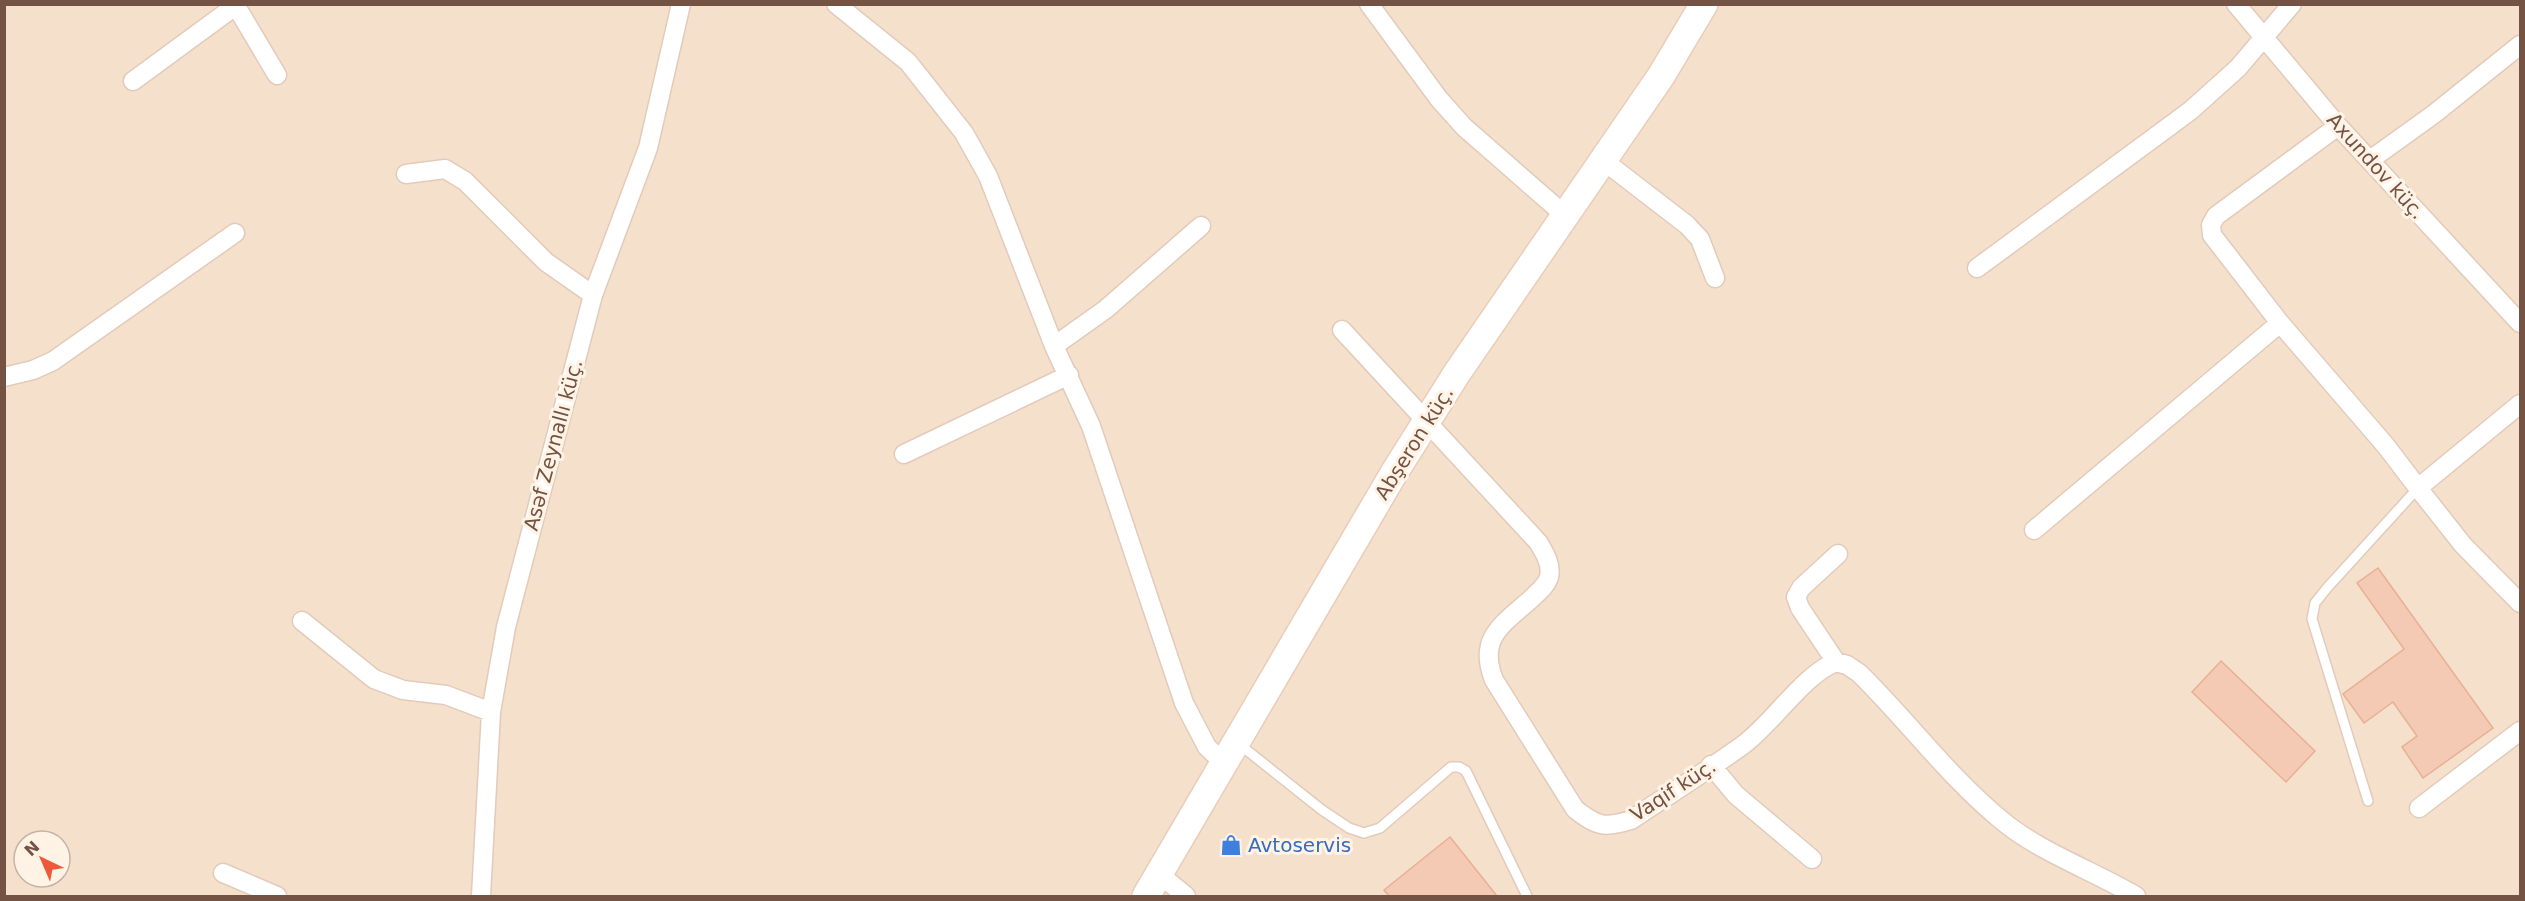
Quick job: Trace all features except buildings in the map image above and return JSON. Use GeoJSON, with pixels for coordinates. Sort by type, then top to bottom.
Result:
{"type":"FeatureCollection","features":[{"type":"Feature","properties":{"kind":"main road","name":"Abşeron küç."},"geometry":{"type":"LineString","coordinates":[[1152,885],[1428,420],[1662,76],[1704,4]]}},
{"type":"Feature","properties":{"kind":"street"},"geometry":{"type":"LineString","coordinates":[[836,4],[908,62],[964,133],[988,176],[1054,346],[1091,426],[1184,703],[1207,747],[1229,752]]}},
{"type":"Feature","properties":{"kind":"street"},"geometry":{"type":"LineString","coordinates":[[1369,4],[1439,99],[1464,127],[1567,217]]}},
{"type":"Feature","properties":{"kind":"street","name":"Axundov küç."},"geometry":{"type":"LineString","coordinates":[[2236,4],[2338,126],[2520,323]]}},
{"type":"Feature","properties":{"kind":"street"},"geometry":{"type":"LineString","coordinates":[[1977,268],[2190,111],[2238,68],[2265,39],[2292,4]]}},
{"type":"Feature","properties":{"kind":"street"},"geometry":{"type":"LineString","coordinates":[[133,81],[237,5],[277,75]]}},
{"type":"Feature","properties":{"kind":"street","name":"Asəf Zeynallı küç."},"geometry":{"type":"LineString","coordinates":[[481,897],[491,712],[506,627],[593,295],[648,148],[675,7]]}},
{"type":"Feature","properties":{"kind":"street"},"geometry":{"type":"LineString","coordinates":[[2370,160],[2434,114],[2520,45]]}},
{"type":"Feature","properties":{"kind":"street"},"geometry":{"type":"LineString","coordinates":[[2338,126],[2216,216],[2211,225],[2212,235],[2280,323],[2386,446],[2463,545],[2520,603]]}},
{"type":"Feature","properties":{"kind":"street"},"geometry":{"type":"LineString","coordinates":[[1604,161],[1687,225],[1700,239],[1715,278]]}},
{"type":"Feature","properties":{"kind":"street"},"geometry":{"type":"LineString","coordinates":[[406,174],[445,169],[465,181],[546,262],[593,295]]}},
{"type":"Feature","properties":{"kind":"street"},"geometry":{"type":"LineString","coordinates":[[1054,346],[1106,309],[1201,226]]}},
{"type":"Feature","properties":{"kind":"street"},"geometry":{"type":"LineString","coordinates":[[4,377],[33,370],[53,361],[235,233]]}},
{"type":"Feature","properties":{"kind":"street"},"geometry":{"type":"LineString","coordinates":[[2034,530],[2280,323]]}},
{"type":"Feature","properties":{"kind":"street","name":"Vaqif küç."},"geometry":{"type":"LineString","coordinates":[[1342,330],[1428,420],[1538,542],[1548,559],[1549,577],[1541,590],[1493,636],[1488,649],[1488,663],[1494,680],[1575,809],[1591,822],[1610,826],[1631,820],[1757,734],[1816,673],[1836,662]]}},
{"type":"Feature","properties":{"kind":"street"},"geometry":{"type":"LineString","coordinates":[[904,454],[1069,375]]}},
{"type":"Feature","properties":{"kind":"street"},"geometry":{"type":"LineString","coordinates":[[2418,488],[2520,404]]}},
{"type":"Feature","properties":{"kind":"street"},"geometry":{"type":"LineString","coordinates":[[1838,554],[1801,588],[1796,597],[1800,608],[1836,662],[1847,665],[1866,680],[1975,796],[2001,820],[2033,842],[2103,877],[2136,897]]}},
{"type":"Feature","properties":{"kind":"street"},"geometry":{"type":"LineString","coordinates":[[302,621],[374,679],[403,690],[446,695],[491,712]]}},
{"type":"Feature","properties":{"kind":"street"},"geometry":{"type":"LineString","coordinates":[[2419,808],[2520,731]]}},
{"type":"Feature","properties":{"kind":"street"},"geometry":{"type":"LineString","coordinates":[[1711,765],[1736,795],[1812,859]]}},
{"type":"Feature","properties":{"kind":"street"},"geometry":{"type":"LineString","coordinates":[[223,873],[277,897]]}},
{"type":"Feature","properties":{"kind":"street"},"geometry":{"type":"LineString","coordinates":[[1152,885],[1186,897]]}},
{"type":"Feature","properties":{"kind":"lane"},"geometry":{"type":"LineString","coordinates":[[2368,801],[2312,619],[2315,603],[2327,588],[2418,488]]}},
{"type":"Feature","properties":{"kind":"lane"},"geometry":{"type":"LineString","coordinates":[[1229,752],[1349,828],[1364,833],[1380,828],[1451,767],[1459,766],[1466,771],[1527,897]]}},
{"type":"Feature","properties":{"kind":"shaded area"},"geometry":{"type":"Polygon","coordinates":[[[5,5],[2520,5],[2520,896],[5,896],[5,5]]]}},
{"type":"Feature","properties":{"kind":"place","name":"Avtoservis"},"geometry":{"type":"Point","coordinates":[1231,845]}}]}
